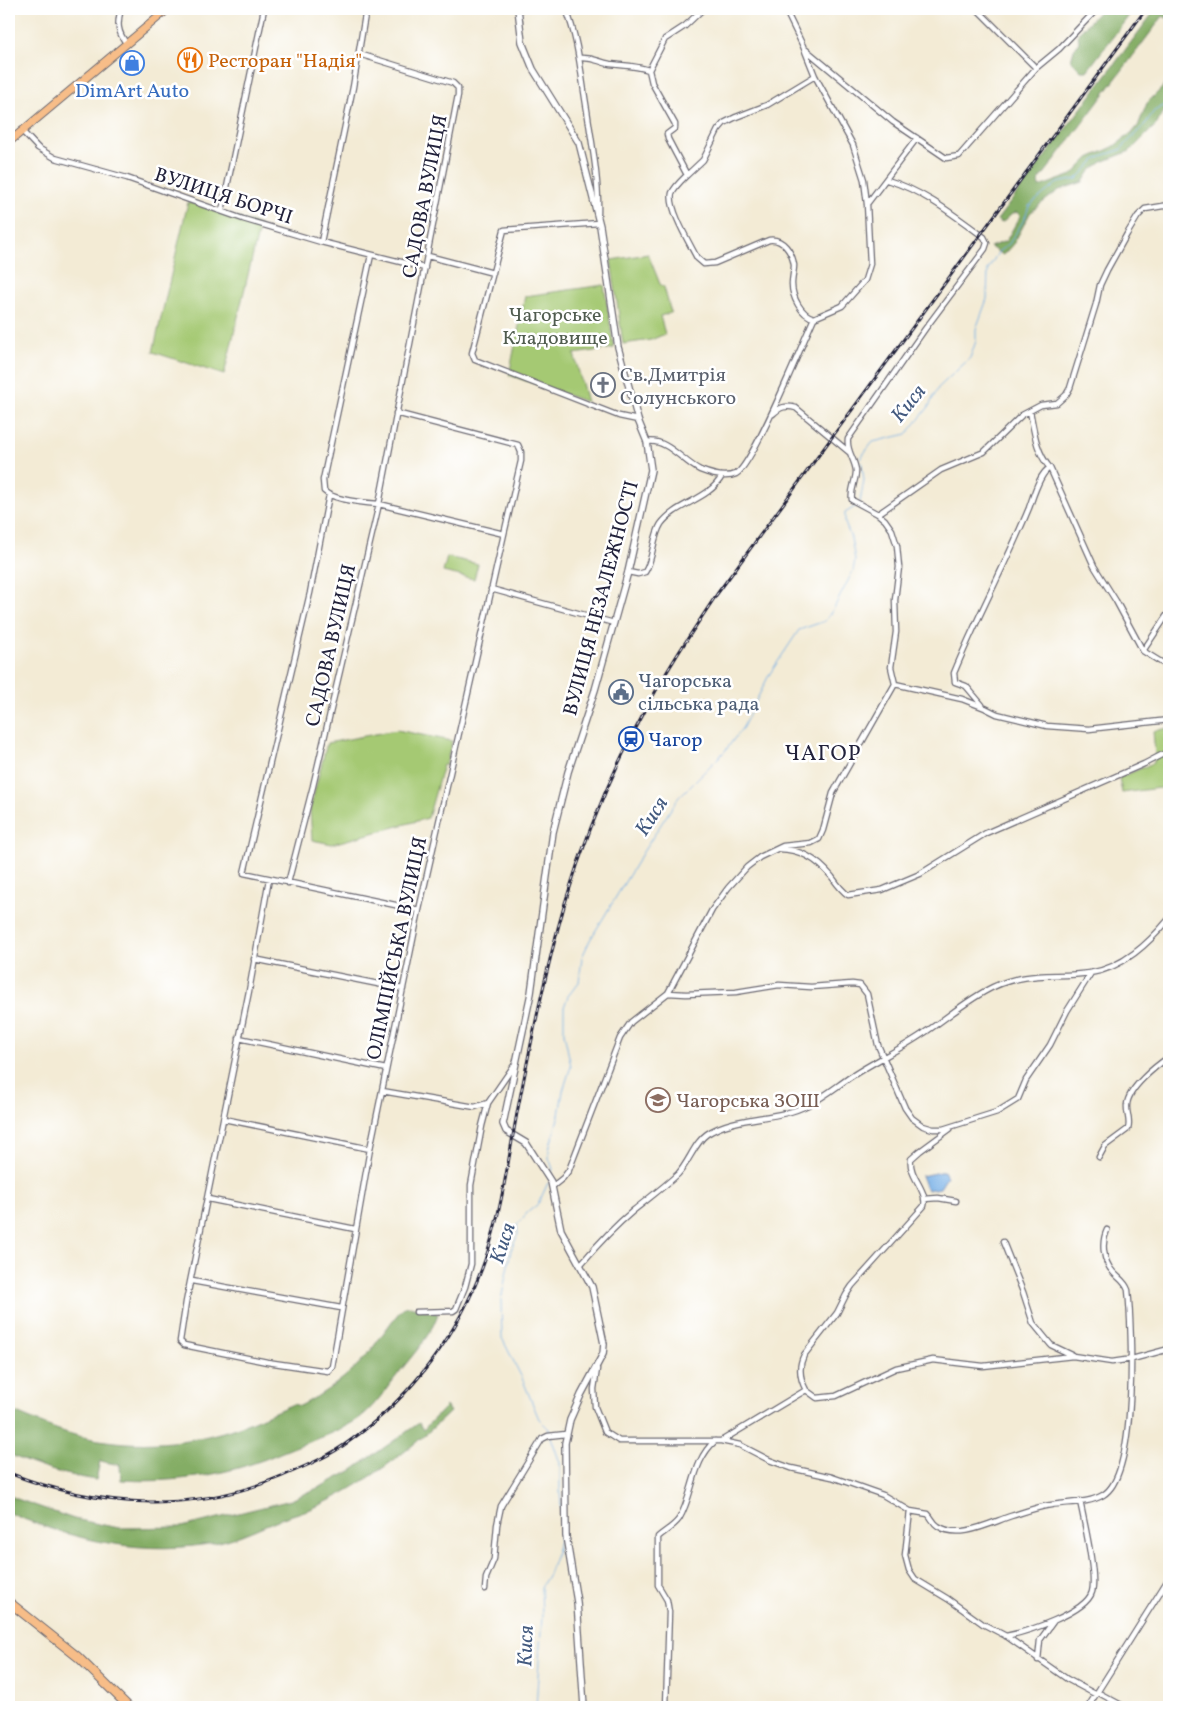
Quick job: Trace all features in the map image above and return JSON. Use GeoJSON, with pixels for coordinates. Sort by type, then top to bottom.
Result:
{"type":"FeatureCollection","features":[{"type":"Feature","properties":{"kind":"highway"},"geometry":{"type":"LineString","coordinates":[[9,1602],[78,1657],[129,1707]]}},
{"type":"Feature","properties":{"kind":"main road"},"geometry":{"type":"LineString","coordinates":[[9,142],[168,9]]}},
{"type":"Feature","properties":{"kind":"street"},"geometry":{"type":"LineString","coordinates":[[121,9],[118,27],[127,44]]}},
{"type":"Feature","properties":{"kind":"street"},"geometry":{"type":"LineString","coordinates":[[222,211],[264,9]]}},
{"type":"Feature","properties":{"kind":"street"},"geometry":{"type":"LineString","coordinates":[[321,242],[359,54],[366,9]]}},
{"type":"Feature","properties":{"kind":"street","name":"ВУЛИЦЯ НЕЗАЛЕЖНОСТІ"},"geometry":{"type":"LineString","coordinates":[[518,9],[522,42],[533,69],[579,142],[599,220],[618,347],[638,420],[647,442],[651,470],[628,572],[595,690],[568,772],[553,832],[531,993],[503,1124],[508,1132],[524,1142],[552,1184]]}},
{"type":"Feature","properties":{"kind":"street"},"geometry":{"type":"LineString","coordinates":[[566,9],[574,30],[579,58],[598,183],[599,220],[504,230],[472,352],[475,360],[619,416],[638,420]]}},
{"type":"Feature","properties":{"kind":"street"},"geometry":{"type":"LineString","coordinates":[[687,174],[667,138],[667,134],[675,128],[675,125],[652,83],[649,70],[666,37],[685,26],[703,9]]}},
{"type":"Feature","properties":{"kind":"street"},"geometry":{"type":"LineString","coordinates":[[785,9],[815,76],[853,145],[864,180],[867,204],[870,264],[865,280],[842,306],[814,318],[804,312],[795,298],[792,284],[793,262],[787,248],[780,241],[770,240],[710,264],[702,263],[673,210],[672,203],[674,190],[687,174],[703,160],[718,130],[724,124],[736,117],[768,105],[815,76]]}},
{"type":"Feature","properties":{"kind":"street"},"geometry":{"type":"LineString","coordinates":[[977,9],[1036,68]]}},
{"type":"Feature","properties":{"kind":"street"},"geometry":{"type":"LineString","coordinates":[[803,46],[892,122],[946,158],[959,156],[1036,68],[1065,43],[1097,9]]}},
{"type":"Feature","properties":{"kind":"street","name":"САДОВА ВУЛИЦЯ"},"geometry":{"type":"LineString","coordinates":[[288,883],[313,786],[378,504],[458,99],[458,88],[449,82],[359,54]]}},
{"type":"Feature","properties":{"kind":"street"},"geometry":{"type":"LineString","coordinates":[[579,58],[591,57],[609,64],[630,64],[649,70]]}},
{"type":"Feature","properties":{"kind":"street","name":"ВУЛИЦЯ БОРЧІ"},"geometry":{"type":"LineString","coordinates":[[22,131],[38,148],[50,156],[127,178],[222,211],[321,242],[425,268]]}},
{"type":"Feature","properties":{"kind":"street"},"geometry":{"type":"LineString","coordinates":[[867,204],[917,138]]}},
{"type":"Feature","properties":{"kind":"street"},"geometry":{"type":"LineString","coordinates":[[584,1707],[577,1602],[566,1536],[566,1434],[575,1408],[604,1351],[594,1294],[581,1264],[560,1225],[552,1184],[563,1178],[569,1170],[623,1032],[634,1020],[668,993],[704,923],[720,897],[747,867],[760,857],[788,844],[813,842],[820,838],[833,793],[895,684],[891,667],[896,632],[894,600],[898,572],[898,552],[892,530],[878,514],[854,502],[851,495],[856,471],[847,441],[852,431],[987,244],[984,237],[926,197],[908,186],[887,180]]}},
{"type":"Feature","properties":{"kind":"street"},"geometry":{"type":"LineString","coordinates":[[878,514],[941,470],[986,451],[1019,417],[1043,405],[1057,403],[1067,393],[1096,304],[1100,285],[1107,270],[1142,212],[1152,206],[1169,205]]}},
{"type":"Feature","properties":{"kind":"street"},"geometry":{"type":"LineString","coordinates":[[371,256],[323,480],[323,489],[329,495],[378,504],[504,534]]}},
{"type":"Feature","properties":{"kind":"street"},"geometry":{"type":"LineString","coordinates":[[428,256],[493,274]]}},
{"type":"Feature","properties":{"kind":"street"},"geometry":{"type":"LineString","coordinates":[[647,442],[660,443],[700,470],[722,476],[736,474],[744,467],[770,417],[814,318]]}},
{"type":"Feature","properties":{"kind":"street"},"geometry":{"type":"LineString","coordinates":[[770,417],[782,407],[796,408],[849,452]]}},
{"type":"Feature","properties":{"kind":"street"},"geometry":{"type":"LineString","coordinates":[[1030,411],[1038,448],[1043,460],[1050,468],[1094,566],[1116,601],[1143,651],[1169,667]]}},
{"type":"Feature","properties":{"kind":"street","name":"ОЛІМПІЙСЬКА ВУЛИЦЯ"},"geometry":{"type":"LineString","coordinates":[[192,1281],[184,1311],[180,1342],[189,1346],[250,1359],[331,1371],[370,1149],[419,910],[522,456],[518,445],[396,413]]}},
{"type":"Feature","properties":{"kind":"street"},"geometry":{"type":"LineString","coordinates":[[985,708],[966,686],[955,681],[954,674],[1022,525],[1038,484],[1046,470],[1050,468]]}},
{"type":"Feature","properties":{"kind":"street"},"geometry":{"type":"LineString","coordinates":[[628,572],[638,574],[644,572],[661,524],[678,510],[714,487],[722,476]]}},
{"type":"Feature","properties":{"kind":"street"},"geometry":{"type":"LineString","coordinates":[[329,495],[306,611],[244,873],[419,910]]}},
{"type":"Feature","properties":{"kind":"street"},"geometry":{"type":"LineString","coordinates":[[491,589],[614,623]]}},
{"type":"Feature","properties":{"kind":"street"},"geometry":{"type":"LineString","coordinates":[[1143,651],[1169,612]]}},
{"type":"Feature","properties":{"kind":"street"},"geometry":{"type":"LineString","coordinates":[[895,684],[962,699],[997,714],[1047,726],[1090,729],[1169,720]]}},
{"type":"Feature","properties":{"kind":"street"},"geometry":{"type":"LineString","coordinates":[[776,849],[792,850],[809,856],[848,894],[882,890],[920,874],[986,834],[1144,764],[1169,751]]}},
{"type":"Feature","properties":{"kind":"street"},"geometry":{"type":"LineString","coordinates":[[269,879],[192,1281],[341,1308]]}},
{"type":"Feature","properties":{"kind":"street"},"geometry":{"type":"LineString","coordinates":[[581,1264],[620,1223],[677,1174],[688,1161],[699,1141],[707,1134],[735,1124],[778,1115],[804,1107],[834,1090],[852,1076],[924,1033],[976,997],[998,985],[1032,976],[1091,973],[1112,965],[1140,950],[1169,919]]}},
{"type":"Feature","properties":{"kind":"street"},"geometry":{"type":"LineString","coordinates":[[254,959],[403,989]]}},
{"type":"Feature","properties":{"kind":"street"},"geometry":{"type":"LineString","coordinates":[[668,993],[745,991],[778,985],[811,987],[857,984],[867,994],[876,1040],[905,1108],[912,1118],[923,1126],[934,1129],[953,1127],[997,1112],[1018,1099],[1026,1080],[1050,1045],[1067,1011],[1091,973]]}},
{"type":"Feature","properties":{"kind":"street"},"geometry":{"type":"LineString","coordinates":[[239,1038],[386,1069]]}},
{"type":"Feature","properties":{"kind":"street"},"geometry":{"type":"LineString","coordinates":[[1099,1157],[1105,1146],[1129,1127],[1127,1107],[1132,1092],[1152,1071],[1169,1057]]}},
{"type":"Feature","properties":{"kind":"street"},"geometry":{"type":"LineString","coordinates":[[416,1312],[454,1311],[465,1287],[472,1260],[470,1202],[472,1176],[488,1103],[516,1063]]}},
{"type":"Feature","properties":{"kind":"street"},"geometry":{"type":"LineString","coordinates":[[382,1091],[475,1107],[488,1103]]}},
{"type":"Feature","properties":{"kind":"street"},"geometry":{"type":"LineString","coordinates":[[224,1118],[370,1149]]}},
{"type":"Feature","properties":{"kind":"street"},"geometry":{"type":"LineString","coordinates":[[953,1127],[911,1159],[911,1168],[924,1199],[924,1204],[849,1290],[837,1313],[804,1355],[800,1362],[800,1372],[806,1390],[817,1398],[836,1396],[896,1368],[933,1360],[983,1366],[1073,1356],[1112,1362],[1132,1359],[1169,1349]]}},
{"type":"Feature","properties":{"kind":"street"},"geometry":{"type":"LineString","coordinates":[[924,1199],[938,1198],[956,1201]]}},
{"type":"Feature","properties":{"kind":"street"},"geometry":{"type":"LineString","coordinates":[[208,1199],[355,1229]]}},
{"type":"Feature","properties":{"kind":"street"},"geometry":{"type":"LineString","coordinates":[[598,1364],[594,1389],[595,1407],[605,1432],[619,1441],[718,1440],[736,1443],[769,1460],[791,1468],[832,1477],[886,1496],[910,1511],[928,1514],[940,1527],[961,1530],[976,1528],[1041,1507],[1080,1502],[1104,1495],[1112,1488],[1119,1472],[1126,1443],[1132,1359],[1127,1288],[1106,1262],[1104,1241],[1107,1230]]}},
{"type":"Feature","properties":{"kind":"street"},"geometry":{"type":"LineString","coordinates":[[1003,1242],[1023,1292],[1033,1324],[1049,1343],[1073,1356]]}},
{"type":"Feature","properties":{"kind":"street"},"geometry":{"type":"LineString","coordinates":[[666,1707],[669,1612],[667,1600],[658,1585],[658,1537],[672,1527],[680,1517],[705,1451],[718,1440],[806,1390]]}},
{"type":"Feature","properties":{"kind":"street"},"geometry":{"type":"LineString","coordinates":[[485,1589],[485,1580],[494,1558],[501,1506],[542,1439],[566,1434]]}},
{"type":"Feature","properties":{"kind":"street"},"geometry":{"type":"LineString","coordinates":[[1006,1636],[1054,1621],[1085,1604],[1091,1597],[1093,1573],[1080,1502]]}},
{"type":"Feature","properties":{"kind":"street"},"geometry":{"type":"LineString","coordinates":[[910,1511],[905,1555],[912,1576],[948,1598],[983,1624],[1006,1636],[1067,1679],[1125,1707]]}},
{"type":"Feature","properties":{"kind":"street"},"geometry":{"type":"LineString","coordinates":[[1088,1707],[1169,1578]]}},
{"type":"Feature","properties":{"kind":"street"},"geometry":{"type":"LineString","coordinates":[[1038,1660],[1040,1640],[1045,1630],[1054,1621]]}},
{"type":"Feature","properties":{"kind":"green space"},"geometry":{"type":"Polygon","coordinates":[[[1101,9],[1134,9],[1087,71],[1081,71],[1071,60],[1074,49],[1079,42],[1078,34],[1101,9]]]}},
{"type":"Feature","properties":{"kind":"green space"},"geometry":{"type":"Polygon","coordinates":[[[1156,9],[1169,9],[1169,19],[1163,16],[1038,182],[1039,187],[1072,175],[1089,158],[1113,147],[1132,133],[1138,126],[1147,103],[1162,88],[1169,76],[1169,110],[1166,110],[1161,115],[1157,124],[1130,151],[1102,162],[1090,171],[1083,182],[1059,190],[1030,213],[1014,243],[1003,255],[990,247],[1006,241],[1020,216],[1017,212],[1002,223],[997,220],[1156,9]]]}},
{"type":"Feature","properties":{"kind":"green space"},"geometry":{"type":"Polygon","coordinates":[[[188,202],[260,225],[224,375],[153,352],[188,202]]]}},
{"type":"Feature","properties":{"kind":"green space"},"geometry":{"type":"Polygon","coordinates":[[[648,254],[660,284],[664,287],[671,313],[660,316],[665,334],[651,340],[623,344],[611,260],[648,254]]]}},
{"type":"Feature","properties":{"kind":"green space","name":"Чагорське Кладовище"},"geometry":{"type":"Polygon","coordinates":[[[604,285],[614,348],[574,354],[587,402],[509,375],[525,296],[604,285]]]}},
{"type":"Feature","properties":{"kind":"green space"},"geometry":{"type":"Polygon","coordinates":[[[447,557],[478,564],[474,579],[443,572],[447,557]]]}},
{"type":"Feature","properties":{"kind":"green space"},"geometry":{"type":"Polygon","coordinates":[[[1169,728],[1169,791],[1159,788],[1122,793],[1119,778],[1153,763],[1155,754],[1153,731],[1169,728]]]}},
{"type":"Feature","properties":{"kind":"green space"},"geometry":{"type":"Polygon","coordinates":[[[397,730],[452,741],[428,818],[332,844],[312,840],[310,809],[327,743],[397,730]]]}},
{"type":"Feature","properties":{"kind":"green space"},"geometry":{"type":"Polygon","coordinates":[[[410,1306],[438,1314],[424,1341],[373,1405],[361,1417],[347,1426],[263,1460],[210,1475],[157,1481],[121,1480],[120,1465],[100,1461],[96,1480],[52,1470],[9,1454],[9,1410],[78,1436],[125,1443],[163,1443],[200,1438],[236,1428],[293,1404],[300,1406],[327,1390],[353,1370],[368,1354],[401,1310],[404,1307],[410,1306]]]}},
{"type":"Feature","properties":{"kind":"green space"},"geometry":{"type":"Polygon","coordinates":[[[446,1406],[450,1412],[402,1454],[349,1490],[311,1509],[219,1542],[165,1548],[112,1544],[60,1531],[9,1513],[9,1495],[74,1519],[119,1528],[182,1527],[291,1500],[324,1485],[351,1471],[419,1423],[423,1430],[446,1406]]]}},
{"type":"Feature","properties":{"kind":"water"},"geometry":{"type":"Polygon","coordinates":[[[944,1171],[947,1177],[940,1188],[927,1190],[921,1176],[944,1171]]]}},
{"type":"Feature","properties":{"kind":"waterway","name":"Кися"},"geometry":{"type":"LineString","coordinates":[[860,502],[864,480],[861,457],[873,442],[907,434],[928,408],[938,388],[970,358],[976,341],[976,329],[987,299],[988,269],[999,251],[1009,244],[1025,218],[1029,206],[1057,183],[1077,179],[1095,160],[1120,150],[1146,123],[1154,111],[1169,103]]}},
{"type":"Feature","properties":{"kind":"waterway","name":"Кися"},"geometry":{"type":"LineString","coordinates":[[550,1177],[553,1169],[549,1158],[549,1149],[571,1066],[564,1033],[564,1007],[568,996],[579,982],[582,957],[590,940],[643,852],[678,798],[725,751],[743,727],[769,675],[799,630],[825,621],[834,608],[853,571],[855,560],[851,538],[845,523],[845,513],[858,505]]}},
{"type":"Feature","properties":{"kind":"waterway","name":"Кися"},"geometry":{"type":"LineString","coordinates":[[548,1183],[538,1204],[517,1225],[518,1234],[511,1250],[501,1300],[502,1338],[522,1378],[539,1419],[549,1429],[550,1433]]}},
{"type":"Feature","properties":{"kind":"waterway","name":"Кися"},"geometry":{"type":"LineString","coordinates":[[536,1707],[542,1616],[541,1587],[549,1574],[556,1554],[562,1524],[560,1463],[551,1437]]}},
{"type":"Feature","properties":{"kind":"railway"},"geometry":{"type":"LineString","coordinates":[[9,1473],[77,1494],[146,1502],[180,1501],[248,1488],[282,1476],[343,1446],[374,1423],[395,1403],[432,1360],[448,1337],[475,1287],[491,1242],[500,1206],[539,1008],[565,903],[600,805],[621,757],[653,696],[670,666],[717,594],[1146,9]]}},
{"type":"Feature","properties":{"kind":"place","name":"Ресторан \"Надія\""},"geometry":{"type":"Point","coordinates":[190,60]}},
{"type":"Feature","properties":{"kind":"place","name":"DimArt Auto"},"geometry":{"type":"Point","coordinates":[132,63]}},
{"type":"Feature","properties":{"kind":"place","name":"Св.Дмитрія Солунського"},"geometry":{"type":"Point","coordinates":[603,385]}},
{"type":"Feature","properties":{"kind":"place","name":"Чагорська сільська рада"},"geometry":{"type":"Point","coordinates":[621,692]}},
{"type":"Feature","properties":{"kind":"place","name":"Чагор"},"geometry":{"type":"Point","coordinates":[631,739]}},
{"type":"Feature","properties":{"kind":"place","name":"Чагорська ЗОШ"},"geometry":{"type":"Point","coordinates":[658,1100]}},
{"type":"Feature","properties":{"kind":"district","name":"ЧАГОР"},"geometry":{"type":"Point","coordinates":[823,752]}}]}
